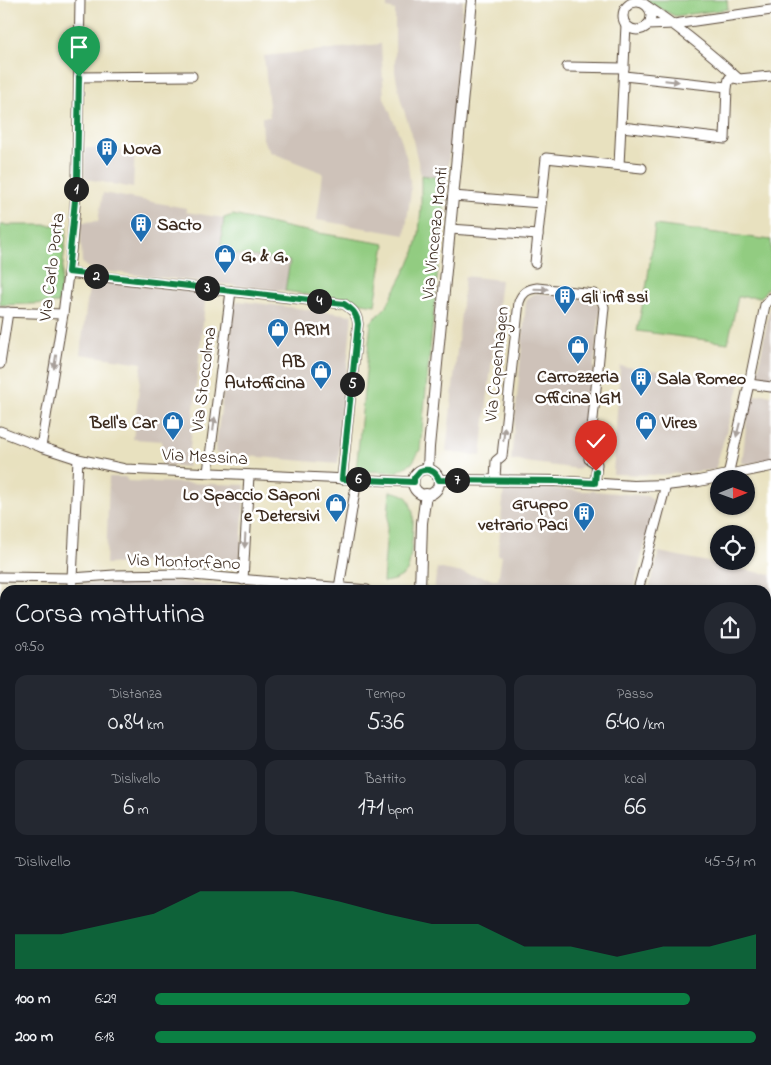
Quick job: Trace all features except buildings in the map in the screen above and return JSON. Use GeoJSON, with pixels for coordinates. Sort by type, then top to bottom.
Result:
{"type":"FeatureCollection","features":[{"type":"Feature","properties":{"kind":"street","name":"Via Carlo Porta"},"geometry":{"type":"LineString","coordinates":[[41,447],[63,314],[77,180],[80,0]]}},
{"type":"Feature","properties":{"kind":"street","name":"Via Vincenzo Monti"},"geometry":{"type":"LineString","coordinates":[[428,469],[472,0]]}},
{"type":"Feature","properties":{"kind":"street"},"geometry":{"type":"LineString","coordinates":[[619,165],[626,25],[623,17],[625,4],[632,2],[643,3],[674,24],[739,80]]}},
{"type":"Feature","properties":{"kind":"street"},"geometry":{"type":"LineString","coordinates":[[643,3],[650,10],[651,15],[647,25]]}},
{"type":"Feature","properties":{"kind":"street"},"geometry":{"type":"LineString","coordinates":[[626,25],[639,29],[647,25],[674,24],[771,10]]}},
{"type":"Feature","properties":{"kind":"street"},"geometry":{"type":"LineString","coordinates":[[567,67],[624,72],[727,87]]}},
{"type":"Feature","properties":{"kind":"street"},"geometry":{"type":"LineString","coordinates":[[79,77],[192,76]]}},
{"type":"Feature","properties":{"kind":"street"},"geometry":{"type":"LineString","coordinates":[[622,127],[725,140],[729,79],[739,80],[771,76]]}},
{"type":"Feature","properties":{"kind":"street"},"geometry":{"type":"LineString","coordinates":[[535,263],[546,158],[642,168]]}},
{"type":"Feature","properties":{"kind":"street"},"geometry":{"type":"LineString","coordinates":[[454,196],[541,203]]}},
{"type":"Feature","properties":{"kind":"street"},"geometry":{"type":"LineString","coordinates":[[450,229],[538,235]]}},
{"type":"Feature","properties":{"kind":"street"},"geometry":{"type":"LineString","coordinates":[[68,272],[344,304],[352,310],[357,315],[358,324],[342,479]]}},
{"type":"Feature","properties":{"kind":"street","name":"Via Copenhagen"},"geometry":{"type":"LineString","coordinates":[[495,480],[496,461],[502,456],[521,297],[530,289],[537,288],[594,294],[602,301],[604,307],[589,458],[597,464],[595,483]]}},
{"type":"Feature","properties":{"kind":"street","name":"Via Stoccolma"},"geometry":{"type":"LineString","coordinates":[[208,472],[231,291]]}},
{"type":"Feature","properties":{"kind":"street"},"geometry":{"type":"LineString","coordinates":[[729,470],[768,301]]}},
{"type":"Feature","properties":{"kind":"street"},"geometry":{"type":"LineString","coordinates":[[0,364],[4,312],[63,314]]}},
{"type":"Feature","properties":{"kind":"street"},"geometry":{"type":"LineString","coordinates":[[749,384],[771,387]]}},
{"type":"Feature","properties":{"kind":"street","name":"Via Messina"},"geometry":{"type":"LineString","coordinates":[[0,431],[78,459],[125,469],[414,482]]}},
{"type":"Feature","properties":{"kind":"street"},"geometry":{"type":"LineString","coordinates":[[72,585],[78,459]]}},
{"type":"Feature","properties":{"kind":"street"},"geometry":{"type":"LineString","coordinates":[[752,470],[771,466]]}},
{"type":"Feature","properties":{"kind":"street"},"geometry":{"type":"LineString","coordinates":[[428,469],[435,473],[439,480],[438,487],[433,493],[422,494],[416,489],[414,478],[420,471],[428,469]]}},
{"type":"Feature","properties":{"kind":"street"},"geometry":{"type":"LineString","coordinates":[[243,580],[249,475]]}},
{"type":"Feature","properties":{"kind":"street"},"geometry":{"type":"LineString","coordinates":[[439,480],[556,481],[642,486],[686,483],[710,478]]}},
{"type":"Feature","properties":{"kind":"street"},"geometry":{"type":"LineString","coordinates":[[339,585],[357,479]]}},
{"type":"Feature","properties":{"kind":"street"},"geometry":{"type":"LineString","coordinates":[[639,585],[666,485]]}},
{"type":"Feature","properties":{"kind":"street"},"geometry":{"type":"LineString","coordinates":[[420,585],[422,523],[426,494]]}},
{"type":"Feature","properties":{"kind":"street","name":"Via Montorfano"},"geometry":{"type":"LineString","coordinates":[[0,578],[72,578],[114,574],[180,574],[303,585]]}},
{"type":"Feature","properties":{"kind":"shaded area"},"geometry":{"type":"Polygon","coordinates":[[[387,0],[463,0],[447,179],[421,175],[395,72],[395,10],[387,8],[387,0]]]}},
{"type":"Feature","properties":{"kind":"shaded area"},"geometry":{"type":"Polygon","coordinates":[[[381,44],[384,98],[400,136],[408,163],[411,191],[405,235],[317,220],[323,173],[270,152],[263,139],[262,117],[270,117],[264,56],[381,44]]]}},
{"type":"Feature","properties":{"kind":"shaded area"},"geometry":{"type":"Polygon","coordinates":[[[85,148],[135,150],[133,188],[87,179],[84,176],[85,148]]]}},
{"type":"Feature","properties":{"kind":"shaded area"},"geometry":{"type":"Polygon","coordinates":[[[103,193],[186,208],[186,212],[224,218],[220,252],[290,261],[285,291],[92,270],[82,262],[80,222],[98,221],[103,193]]]}},
{"type":"Feature","properties":{"kind":"shaded area"},"geometry":{"type":"Polygon","coordinates":[[[465,276],[501,280],[481,456],[446,452],[465,276]]]}},
{"type":"Feature","properties":{"kind":"shaded area"},"geometry":{"type":"Polygon","coordinates":[[[90,280],[206,293],[188,467],[162,465],[162,441],[133,439],[142,363],[80,354],[90,280]]]}},
{"type":"Feature","properties":{"kind":"shaded area"},"geometry":{"type":"Polygon","coordinates":[[[538,293],[590,299],[598,305],[600,310],[583,466],[578,469],[511,460],[526,302],[528,298],[538,293]]]}},
{"type":"Feature","properties":{"kind":"shaded area"},"geometry":{"type":"Polygon","coordinates":[[[235,302],[352,315],[338,464],[215,453],[235,302]]]}},
{"type":"Feature","properties":{"kind":"shaded area"},"geometry":{"type":"Polygon","coordinates":[[[771,309],[771,382],[765,382],[761,379],[758,371],[769,311],[771,309]]]}},
{"type":"Feature","properties":{"kind":"shaded area"},"geometry":{"type":"Polygon","coordinates":[[[620,366],[741,380],[715,470],[658,475],[613,474],[620,366]]]}},
{"type":"Feature","properties":{"kind":"shaded area"},"geometry":{"type":"Polygon","coordinates":[[[761,394],[771,395],[771,459],[750,464],[742,463],[750,405],[754,396],[761,394]]]}},
{"type":"Feature","properties":{"kind":"shaded area"},"geometry":{"type":"Polygon","coordinates":[[[109,477],[125,477],[128,481],[245,485],[240,564],[236,568],[176,561],[106,564],[109,477]]]}},
{"type":"Feature","properties":{"kind":"shaded area"},"geometry":{"type":"Polygon","coordinates":[[[504,487],[553,488],[647,496],[656,503],[634,585],[435,585],[437,568],[498,580],[502,556],[498,555],[504,487]]]}},
{"type":"Feature","properties":{"kind":"shaded area"},"geometry":{"type":"Polygon","coordinates":[[[659,552],[710,562],[710,570],[747,570],[771,575],[771,585],[650,585],[659,552]]]}},
{"type":"Feature","properties":{"kind":"shaded area"},"geometry":{"type":"Polygon","coordinates":[[[171,581],[212,585],[78,585],[171,581]]]}},
{"type":"Feature","properties":{"kind":"green space"},"geometry":{"type":"Polygon","coordinates":[[[646,0],[727,0],[728,9],[675,16],[646,0]]]}},
{"type":"Feature","properties":{"kind":"green space"},"geometry":{"type":"Polygon","coordinates":[[[421,175],[447,179],[420,450],[412,463],[396,472],[356,471],[371,322],[386,307],[413,256],[419,235],[421,175]]]}},
{"type":"Feature","properties":{"kind":"green space"},"geometry":{"type":"Polygon","coordinates":[[[233,215],[295,229],[385,244],[375,305],[285,291],[290,261],[220,252],[224,218],[233,215]]]}},
{"type":"Feature","properties":{"kind":"green space"},"geometry":{"type":"Polygon","coordinates":[[[0,225],[67,225],[59,303],[0,305],[0,225]]]}},
{"type":"Feature","properties":{"kind":"green space"},"geometry":{"type":"Polygon","coordinates":[[[655,225],[771,240],[771,283],[761,297],[738,297],[728,343],[637,331],[647,283],[655,225]]]}},
{"type":"Feature","properties":{"kind":"green space"},"geometry":{"type":"Polygon","coordinates":[[[390,491],[400,493],[408,499],[413,513],[412,543],[407,571],[396,579],[383,582],[390,491]]]}},
{"type":"Feature","properties":{"kind":"place","name":"Nova"},"geometry":{"type":"Point","coordinates":[107,167]}},
{"type":"Feature","properties":{"kind":"place","name":"Sacto"},"geometry":{"type":"Point","coordinates":[141,243]}},
{"type":"Feature","properties":{"kind":"place","name":"G. & G."},"geometry":{"type":"Point","coordinates":[225,274]}},
{"type":"Feature","properties":{"kind":"place","name":"Gli infissi"},"geometry":{"type":"Point","coordinates":[565,315]}},
{"type":"Feature","properties":{"kind":"place","name":"ARIM"},"geometry":{"type":"Point","coordinates":[278,348]}},
{"type":"Feature","properties":{"kind":"place","name":"Carrozzeria Officina IGM"},"geometry":{"type":"Point","coordinates":[578,365]}},
{"type":"Feature","properties":{"kind":"place","name":"AB Autofficina"},"geometry":{"type":"Point","coordinates":[321,390]}},
{"type":"Feature","properties":{"kind":"place","name":"Sala Romeo"},"geometry":{"type":"Point","coordinates":[641,397]}},
{"type":"Feature","properties":{"kind":"place","name":"Bell's Car"},"geometry":{"type":"Point","coordinates":[173,441]}},
{"type":"Feature","properties":{"kind":"place","name":"Vires"},"geometry":{"type":"Point","coordinates":[646,441]}},
{"type":"Feature","properties":{"kind":"place","name":"Lo Spaccio Saponi e Detersivi"},"geometry":{"type":"Point","coordinates":[336,523]}},
{"type":"Feature","properties":{"kind":"place","name":"Gruppo vetrario Paci"},"geometry":{"type":"Point","coordinates":[584,532]}},
{"type":"Feature","properties":{"kind":"route"},"geometry":{"type":"LineString","coordinates":[[79,77],[77,180],[68,272],[344,304],[352,310],[357,315],[358,324],[342,479],[414,482],[414,478],[420,471],[428,469],[432,470],[439,480],[595,483],[596,471]]}}]}
